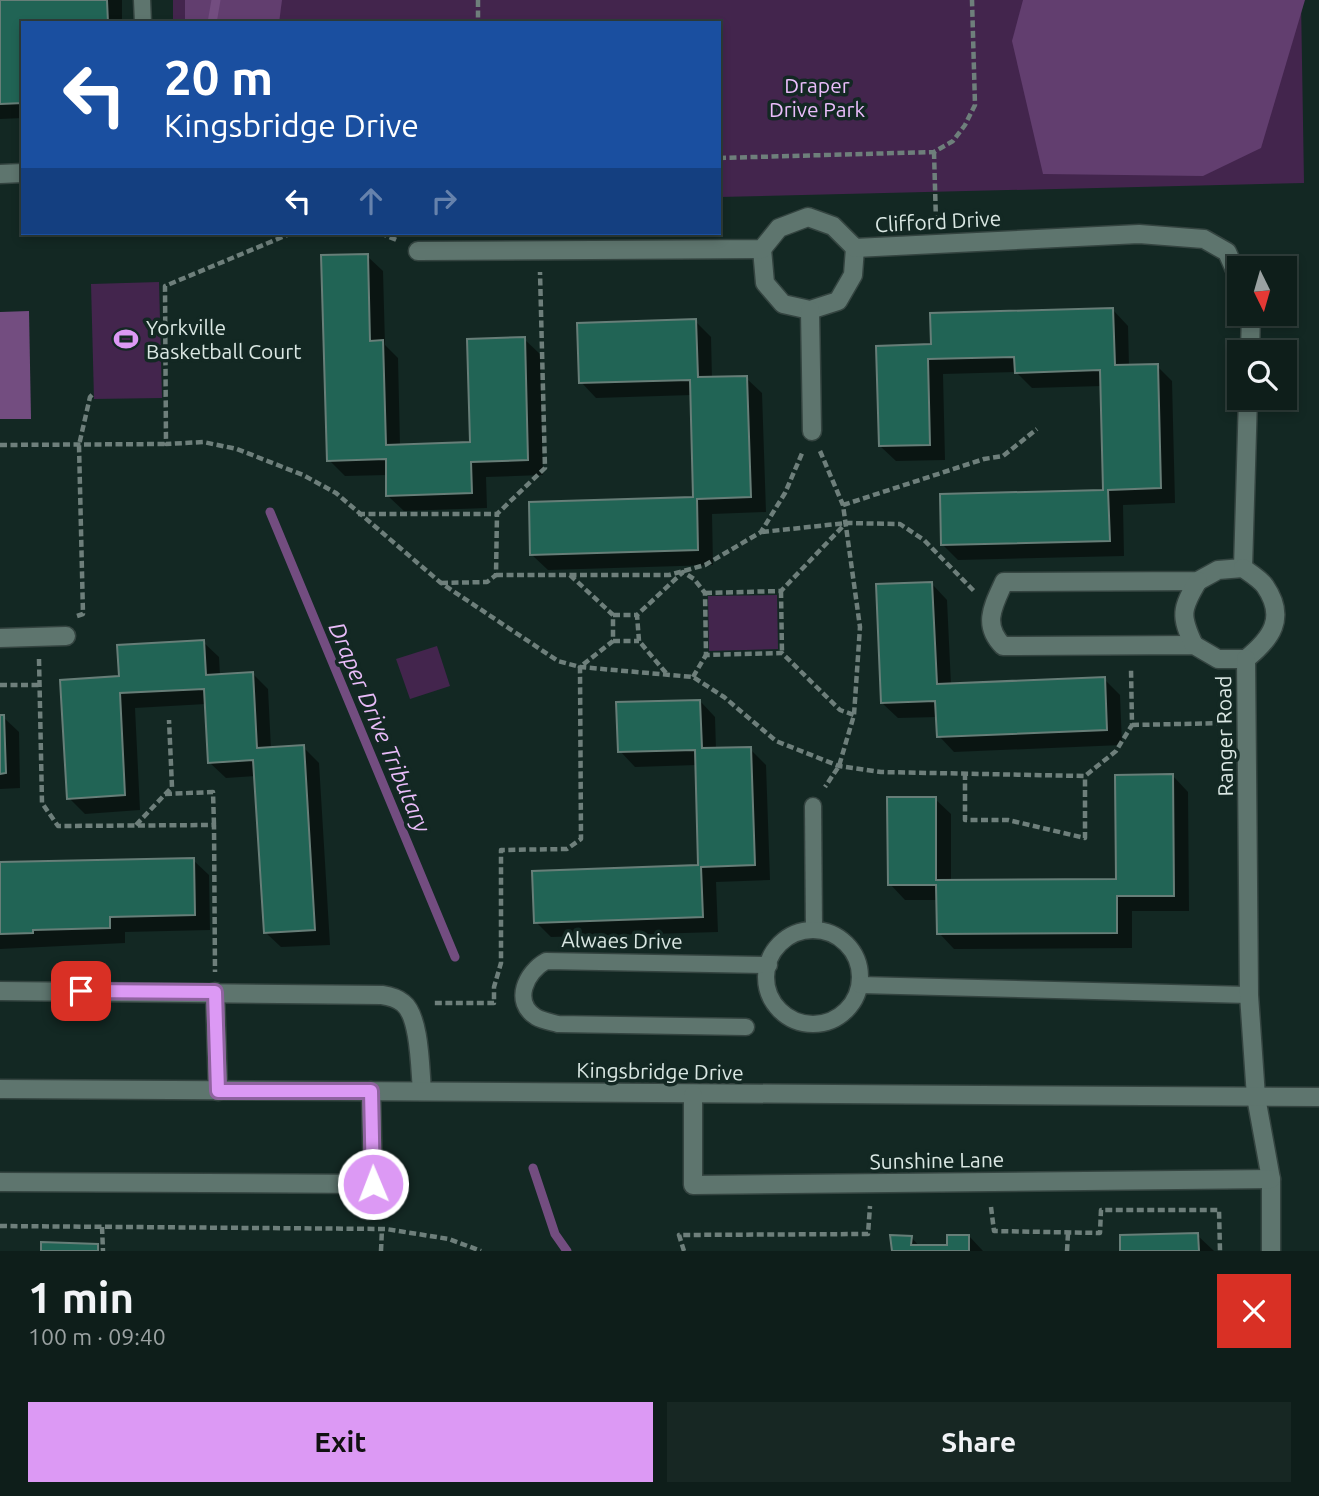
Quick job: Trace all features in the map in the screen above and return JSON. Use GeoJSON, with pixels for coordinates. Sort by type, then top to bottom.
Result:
{"type":"FeatureCollection","features":[{"type":"Feature","properties":{"kind":"street"},"geometry":{"type":"LineString","coordinates":[[0,174],[21,173]]}},
{"type":"Feature","properties":{"kind":"street","name":"Clifford Drive"},"geometry":{"type":"LineString","coordinates":[[762,248],[779,228],[808,217],[833,226],[855,248],[1139,234],[1204,239],[1227,252],[1229,256]]}},
{"type":"Feature","properties":{"kind":"street"},"geometry":{"type":"LineString","coordinates":[[418,251],[762,248],[765,283],[783,304],[810,310],[838,301],[853,275],[855,248]]}},
{"type":"Feature","properties":{"kind":"street"},"geometry":{"type":"LineString","coordinates":[[810,310],[812,431]]}},
{"type":"Feature","properties":{"kind":"street"},"geometry":{"type":"LineString","coordinates":[[1246,659],[1218,659],[1194,645],[1003,646],[992,635],[990,619],[1004,582],[1198,581],[1218,570],[1243,568],[1248,410]]}},
{"type":"Feature","properties":{"kind":"street","name":"Ranger Road"},"geometry":{"type":"LineString","coordinates":[[1243,568],[1265,586],[1275,611],[1273,633],[1246,659],[1249,995],[1256,1097],[1271,1179],[1271,1251]]}},
{"type":"Feature","properties":{"kind":"street"},"geometry":{"type":"LineString","coordinates":[[1194,645],[1183,622],[1186,600],[1198,581]]}},
{"type":"Feature","properties":{"kind":"street"},"geometry":{"type":"LineString","coordinates":[[0,638],[66,636]]}},
{"type":"Feature","properties":{"kind":"street"},"geometry":{"type":"LineString","coordinates":[[0,991],[382,995],[404,1003],[411,1013],[415,1024],[422,1091]]}},
{"type":"Feature","properties":{"kind":"street"},"geometry":{"type":"LineString","coordinates":[[215,992],[218,1091]]}},
{"type":"Feature","properties":{"kind":"street","name":"Kingsbridge Drive"},"geometry":{"type":"LineString","coordinates":[[0,1089],[1319,1097]]}},
{"type":"Feature","properties":{"kind":"street"},"geometry":{"type":"LineString","coordinates":[[0,1182],[373,1184],[371,1091]]}},
{"type":"Feature","properties":{"kind":"street","name":"Sunshine Lane"},"geometry":{"type":"LineString","coordinates":[[693,1095],[693,1185],[1271,1179]]}},
{"type":"Feature","properties":{"kind":"lane"},"geometry":{"type":"LineString","coordinates":[[142,0],[142,21]]}},
{"type":"Feature","properties":{"kind":"lane"},"geometry":{"type":"LineString","coordinates":[[813,806],[814,930]]}},
{"type":"Feature","properties":{"kind":"lane"},"geometry":{"type":"LineString","coordinates":[[814,930],[832,933],[847,944],[857,959],[860,985],[847,1010],[831,1020],[813,1024],[795,1020],[780,1010],[770,995],[766,976],[770,958],[780,943],[796,933],[814,930]]}},
{"type":"Feature","properties":{"kind":"lane","name":"Alwaes Drive"},"geometry":{"type":"LineString","coordinates":[[747,1027],[558,1024],[535,1016],[524,1003],[523,989],[536,967],[546,961],[769,965]]}},
{"type":"Feature","properties":{"kind":"lane"},"geometry":{"type":"LineString","coordinates":[[860,985],[1249,995]]}},
{"type":"Feature","properties":{"kind":"path"},"geometry":{"type":"LineString","coordinates":[[478,0],[478,21]]}},
{"type":"Feature","properties":{"kind":"path"},"geometry":{"type":"LineString","coordinates":[[721,158],[934,152],[953,141],[975,105],[972,0]]}},
{"type":"Feature","properties":{"kind":"path"},"geometry":{"type":"LineString","coordinates":[[934,152],[936,243]]}},
{"type":"Feature","properties":{"kind":"path"},"geometry":{"type":"LineString","coordinates":[[166,443],[165,286],[287,235]]}},
{"type":"Feature","properties":{"kind":"path"},"geometry":{"type":"LineString","coordinates":[[358,514],[497,514],[545,468],[538,250]]}},
{"type":"Feature","properties":{"kind":"path"},"geometry":{"type":"LineString","coordinates":[[66,636],[79,637],[77,615],[83,614],[79,445],[93,394]]}},
{"type":"Feature","properties":{"kind":"path"},"geometry":{"type":"LineString","coordinates":[[843,505],[984,459],[1003,456],[1037,429]]}},
{"type":"Feature","properties":{"kind":"path"},"geometry":{"type":"LineString","coordinates":[[812,431],[843,505],[860,627],[854,715],[839,766],[813,806]]}},
{"type":"Feature","properties":{"kind":"path"},"geometry":{"type":"LineString","coordinates":[[761,532],[785,493],[812,431]]}},
{"type":"Feature","properties":{"kind":"path"},"geometry":{"type":"LineString","coordinates":[[0,445],[203,442],[237,449],[303,475],[336,493],[441,583],[558,661],[580,667],[693,677],[724,697],[776,741],[839,766],[881,772],[1086,776],[1116,751],[1132,725],[1131,647]]}},
{"type":"Feature","properties":{"kind":"path"},"geometry":{"type":"LineString","coordinates":[[496,575],[497,514]]}},
{"type":"Feature","properties":{"kind":"path"},"geometry":{"type":"LineString","coordinates":[[846,523],[781,591],[782,653],[840,709],[854,715]]}},
{"type":"Feature","properties":{"kind":"path"},"geometry":{"type":"LineString","coordinates":[[441,583],[487,582],[496,575],[669,575],[705,565],[761,532],[846,523],[900,524],[924,540],[971,589],[995,603]]}},
{"type":"Feature","properties":{"kind":"path"},"geometry":{"type":"LineString","coordinates":[[683,572],[694,579],[705,593],[706,655],[693,677]]}},
{"type":"Feature","properties":{"kind":"path"},"geometry":{"type":"LineString","coordinates":[[570,575],[613,615],[638,615],[683,572]]}},
{"type":"Feature","properties":{"kind":"path"},"geometry":{"type":"LineString","coordinates":[[705,593],[781,591]]}},
{"type":"Feature","properties":{"kind":"path"},"geometry":{"type":"LineString","coordinates":[[613,615],[613,641]]}},
{"type":"Feature","properties":{"kind":"path"},"geometry":{"type":"LineString","coordinates":[[638,615],[639,641],[666,673]]}},
{"type":"Feature","properties":{"kind":"path"},"geometry":{"type":"LineString","coordinates":[[39,637],[42,803],[58,826],[214,825]]}},
{"type":"Feature","properties":{"kind":"path"},"geometry":{"type":"LineString","coordinates":[[580,667],[613,641],[639,641]]}},
{"type":"Feature","properties":{"kind":"path"},"geometry":{"type":"LineString","coordinates":[[706,655],[782,653]]}},
{"type":"Feature","properties":{"kind":"path"},"geometry":{"type":"LineString","coordinates":[[404,1003],[494,1003],[501,963],[501,850],[567,849],[581,839],[580,667]]}},
{"type":"Feature","properties":{"kind":"path"},"geometry":{"type":"LineString","coordinates":[[0,685],[39,685]]}},
{"type":"Feature","properties":{"kind":"path"},"geometry":{"type":"LineString","coordinates":[[136,826],[172,787],[169,720]]}},
{"type":"Feature","properties":{"kind":"path"},"geometry":{"type":"LineString","coordinates":[[1132,725],[1247,722]]}},
{"type":"Feature","properties":{"kind":"path"},"geometry":{"type":"LineString","coordinates":[[965,773],[965,820],[1008,820],[1086,838],[1086,776]]}},
{"type":"Feature","properties":{"kind":"path"},"geometry":{"type":"LineString","coordinates":[[165,794],[213,792],[215,992]]}},
{"type":"Feature","properties":{"kind":"path"},"geometry":{"type":"LineString","coordinates":[[684,1251],[679,1235],[868,1234],[868,1206],[882,1206]]}},
{"type":"Feature","properties":{"kind":"path"},"geometry":{"type":"LineString","coordinates":[[978,1207],[992,1207],[993,1231],[1068,1233],[1100,1233],[1101,1210],[1219,1210],[1220,1251]]}},
{"type":"Feature","properties":{"kind":"path"},"geometry":{"type":"LineString","coordinates":[[0,1226],[382,1228],[449,1239],[481,1251]]}},
{"type":"Feature","properties":{"kind":"path"},"geometry":{"type":"LineString","coordinates":[[102,1227],[103,1251]]}},
{"type":"Feature","properties":{"kind":"path"},"geometry":{"type":"LineString","coordinates":[[381,1251],[382,1228]]}},
{"type":"Feature","properties":{"kind":"path"},"geometry":{"type":"LineString","coordinates":[[1067,1251],[1068,1233]]}},
{"type":"Feature","properties":{"kind":"green space","name":"Draper Drive Park"},"geometry":{"type":"Polygon","coordinates":[[[173,0],[1301,0],[1304,183],[721,197],[721,21],[173,21],[173,0]]]}},
{"type":"Feature","properties":{"kind":"green space","name":"Yorkville Basketball Court"},"geometry":{"type":"Polygon","coordinates":[[[159,282],[162,398],[94,399],[91,284],[159,282]]]}},
{"type":"Feature","properties":{"kind":"green space"},"geometry":{"type":"Polygon","coordinates":[[[777,595],[778,649],[709,651],[708,596],[777,595]]]}},
{"type":"Feature","properties":{"kind":"green space"},"geometry":{"type":"Polygon","coordinates":[[[437,646],[450,686],[410,699],[396,659],[437,646]]]}},
{"type":"Feature","properties":{"kind":"shaded area"},"geometry":{"type":"Polygon","coordinates":[[[185,0],[282,0],[279,21],[185,21],[185,0]]]}},
{"type":"Feature","properties":{"kind":"shaded area"},"geometry":{"type":"Polygon","coordinates":[[[1023,0],[1305,0],[1261,148],[1203,176],[1043,174],[1012,41],[1023,0]]]}},
{"type":"Feature","properties":{"kind":"shaded area"},"geometry":{"type":"Polygon","coordinates":[[[29,311],[31,419],[0,419],[0,312],[29,311]]]}},
{"type":"Feature","properties":{"kind":"building"},"geometry":{"type":"Polygon","coordinates":[[[0,0],[107,0],[108,21],[21,21],[21,103],[0,104],[0,0]]]}},
{"type":"Feature","properties":{"kind":"building"},"geometry":{"type":"Polygon","coordinates":[[[368,254],[370,341],[383,340],[386,445],[470,442],[467,339],[525,337],[528,460],[471,462],[472,493],[386,496],[386,459],[327,461],[321,255],[368,254]]]}},
{"type":"Feature","properties":{"kind":"building"},"geometry":{"type":"Polygon","coordinates":[[[1113,308],[1115,365],[1158,364],[1161,488],[1108,490],[1110,541],[941,545],[940,494],[1103,490],[1100,370],[1015,373],[1014,357],[928,359],[930,445],[879,446],[876,346],[931,344],[930,313],[1113,308]]]}},
{"type":"Feature","properties":{"kind":"building"},"geometry":{"type":"Polygon","coordinates":[[[696,319],[698,377],[747,376],[751,497],[697,499],[698,550],[530,555],[529,502],[693,497],[690,380],[579,383],[577,323],[696,319]]]}},
{"type":"Feature","properties":{"kind":"building"},"geometry":{"type":"Polygon","coordinates":[[[932,582],[937,684],[1105,677],[1107,730],[937,737],[935,701],[881,703],[876,584],[932,582]]]}},
{"type":"Feature","properties":{"kind":"building"},"geometry":{"type":"Polygon","coordinates":[[[204,640],[206,675],[253,672],[257,748],[304,745],[315,930],[264,933],[253,760],[208,763],[204,689],[120,693],[125,795],[67,799],[60,680],[119,676],[117,645],[204,640]]]}},
{"type":"Feature","properties":{"kind":"building"},"geometry":{"type":"Polygon","coordinates":[[[700,700],[702,748],[751,747],[755,865],[701,867],[703,917],[534,923],[532,871],[698,865],[695,750],[618,752],[616,702],[700,700]]]}},
{"type":"Feature","properties":{"kind":"building"},"geometry":{"type":"Polygon","coordinates":[[[0,715],[4,715],[6,773],[0,774],[0,715]]]}},
{"type":"Feature","properties":{"kind":"building"},"geometry":{"type":"Polygon","coordinates":[[[1173,774],[1174,896],[1117,896],[1117,933],[937,934],[936,885],[888,885],[887,797],[936,797],[936,880],[1116,879],[1115,775],[1173,774]]]}},
{"type":"Feature","properties":{"kind":"building"},"geometry":{"type":"Polygon","coordinates":[[[194,858],[195,915],[110,917],[110,928],[33,930],[33,933],[0,934],[0,862],[194,858]]]}},
{"type":"Feature","properties":{"kind":"building"},"geometry":{"type":"Polygon","coordinates":[[[1198,1233],[1199,1251],[1120,1251],[1120,1235],[1198,1233]]]}},
{"type":"Feature","properties":{"kind":"building"},"geometry":{"type":"Polygon","coordinates":[[[890,1235],[912,1236],[911,1245],[947,1245],[947,1235],[969,1235],[969,1251],[892,1251],[890,1235]]]}},
{"type":"Feature","properties":{"kind":"building"},"geometry":{"type":"Polygon","coordinates":[[[41,1242],[98,1244],[98,1251],[41,1251],[41,1242]]]}},
{"type":"Feature","properties":{"kind":"waterway","name":"Draper Drive Tributary"},"geometry":{"type":"LineString","coordinates":[[212,21],[216,0]]}},
{"type":"Feature","properties":{"kind":"waterway","name":"Draper Drive Tributary"},"geometry":{"type":"LineString","coordinates":[[270,512],[455,957]]}},
{"type":"Feature","properties":{"kind":"waterway","name":"Draper Drive Tributary"},"geometry":{"type":"LineString","coordinates":[[533,1168],[555,1234],[567,1251]]}},
{"type":"Feature","properties":{"kind":"place","name":"Yorkville Basketball Court"},"geometry":{"type":"Point","coordinates":[126,339]}},
{"type":"Feature","properties":{"kind":"route"},"geometry":{"type":"LineString","coordinates":[[81,991],[215,992],[218,1091],[371,1091],[373,1184]]}}]}
